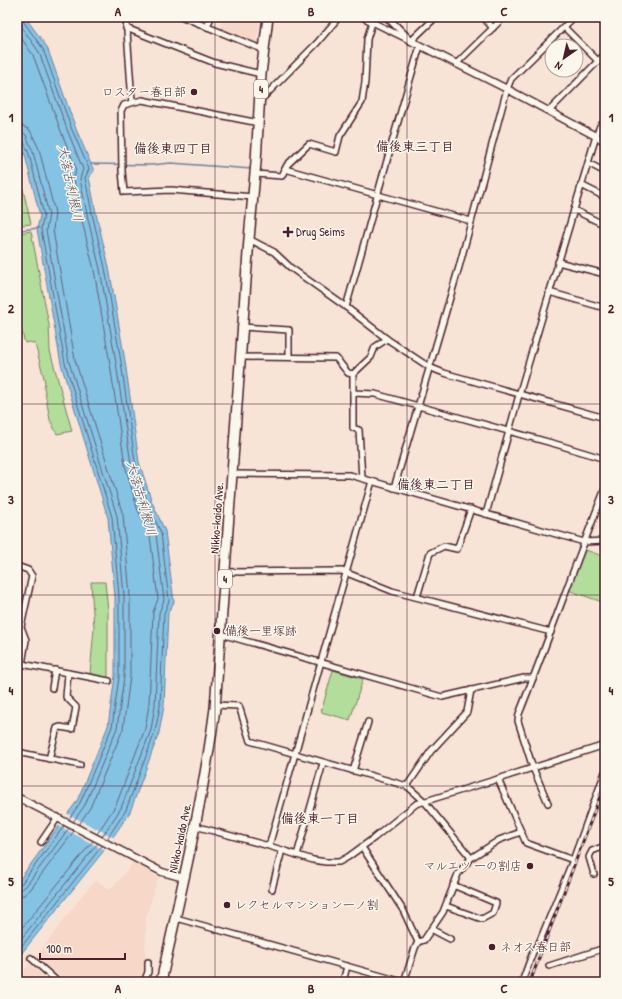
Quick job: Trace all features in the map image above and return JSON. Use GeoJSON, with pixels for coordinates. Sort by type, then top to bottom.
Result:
{"type":"FeatureCollection","features":[{"type":"Feature","properties":{"kind":"highway","name":"4"},"geometry":{"type":"LineString","coordinates":[[256,173],[261,74],[268,17]]}},
{"type":"Feature","properties":{"kind":"highway","name":"Nikko-kaido Ave."},"geometry":{"type":"LineString","coordinates":[[161,982],[204,783],[215,705],[226,572],[249,238],[256,173]]}},
{"type":"Feature","properties":{"kind":"street"},"geometry":{"type":"LineString","coordinates":[[126,17],[132,102]]}},
{"type":"Feature","properties":{"kind":"street"},"geometry":{"type":"LineString","coordinates":[[183,17],[264,50]]}},
{"type":"Feature","properties":{"kind":"street"},"geometry":{"type":"LineString","coordinates":[[207,27],[211,17]]}},
{"type":"Feature","properties":{"kind":"street"},"geometry":{"type":"LineString","coordinates":[[260,101],[317,43],[339,17]]}},
{"type":"Feature","properties":{"kind":"street"},"geometry":{"type":"LineString","coordinates":[[362,17],[457,63],[605,141]]}},
{"type":"Feature","properties":{"kind":"street"},"geometry":{"type":"LineString","coordinates":[[387,17],[411,41]]}},
{"type":"Feature","properties":{"kind":"street"},"geometry":{"type":"LineString","coordinates":[[411,41],[436,17]]}},
{"type":"Feature","properties":{"kind":"street"},"geometry":{"type":"LineString","coordinates":[[483,17],[493,28]]}},
{"type":"Feature","properties":{"kind":"street"},"geometry":{"type":"LineString","coordinates":[[457,63],[504,17]]}},
{"type":"Feature","properties":{"kind":"street"},"geometry":{"type":"LineString","coordinates":[[394,488],[471,221],[507,89],[511,79],[574,17]]}},
{"type":"Feature","properties":{"kind":"street"},"geometry":{"type":"LineString","coordinates":[[256,173],[282,176],[287,165],[309,144],[336,152],[340,136],[362,102],[365,82],[367,39],[372,23]]}},
{"type":"Feature","properties":{"kind":"street"},"geometry":{"type":"LineString","coordinates":[[564,27],[598,61]]}},
{"type":"Feature","properties":{"kind":"street"},"geometry":{"type":"LineString","coordinates":[[126,28],[215,63],[261,74]]}},
{"type":"Feature","properties":{"kind":"street"},"geometry":{"type":"LineString","coordinates":[[346,307],[393,136],[420,46]]}},
{"type":"Feature","properties":{"kind":"street"},"geometry":{"type":"LineString","coordinates":[[549,111],[605,54]]}},
{"type":"Feature","properties":{"kind":"street"},"geometry":{"type":"LineString","coordinates":[[253,197],[171,190],[124,192],[121,112],[124,105],[142,100],[259,123]]}},
{"type":"Feature","properties":{"kind":"street"},"geometry":{"type":"LineString","coordinates":[[486,514],[519,395],[581,185],[596,136],[600,126],[605,121]]}},
{"type":"Feature","properties":{"kind":"street"},"geometry":{"type":"LineString","coordinates":[[588,163],[605,172]]}},
{"type":"Feature","properties":{"kind":"street"},"geometry":{"type":"LineString","coordinates":[[285,169],[471,221]]}},
{"type":"Feature","properties":{"kind":"street"},"geometry":{"type":"LineString","coordinates":[[581,185],[605,197]]}},
{"type":"Feature","properties":{"kind":"street"},"geometry":{"type":"LineString","coordinates":[[574,210],[605,225]]}},
{"type":"Feature","properties":{"kind":"street"},"geometry":{"type":"LineString","coordinates":[[249,238],[274,252],[291,268],[346,307],[387,339],[429,367],[444,373],[519,395],[605,418]]}},
{"type":"Feature","properties":{"kind":"street"},"geometry":{"type":"LineString","coordinates":[[558,262],[605,274]]}},
{"type":"Feature","properties":{"kind":"street"},"geometry":{"type":"LineString","coordinates":[[549,292],[605,308]]}},
{"type":"Feature","properties":{"kind":"street"},"geometry":{"type":"LineString","coordinates":[[243,327],[289,330],[289,357]]}},
{"type":"Feature","properties":{"kind":"street"},"geometry":{"type":"LineString","coordinates":[[362,478],[360,430],[353,428],[353,374],[371,357],[375,347],[387,339]]}},
{"type":"Feature","properties":{"kind":"street"},"geometry":{"type":"LineString","coordinates":[[241,357],[336,358],[348,373],[353,374]]}},
{"type":"Feature","properties":{"kind":"street"},"geometry":{"type":"LineString","coordinates":[[353,392],[375,394],[605,458]]}},
{"type":"Feature","properties":{"kind":"street"},"geometry":{"type":"LineString","coordinates":[[233,474],[350,475],[584,542],[605,541]]}},
{"type":"Feature","properties":{"kind":"street"},"geometry":{"type":"LineString","coordinates":[[269,846],[372,481]]}},
{"type":"Feature","properties":{"kind":"street"},"geometry":{"type":"LineString","coordinates":[[548,803],[533,768],[518,721],[519,714],[605,489]]}},
{"type":"Feature","properties":{"kind":"street"},"geometry":{"type":"LineString","coordinates":[[417,597],[430,553],[444,546],[457,550],[471,509]]}},
{"type":"Feature","properties":{"kind":"street"},"geometry":{"type":"LineString","coordinates":[[17,566],[28,570],[32,576],[21,627],[26,640],[17,677]]}},
{"type":"Feature","properties":{"kind":"street"},"geometry":{"type":"LineString","coordinates":[[226,572],[346,572],[392,591],[551,632]]}},
{"type":"Feature","properties":{"kind":"street"},"geometry":{"type":"LineString","coordinates":[[221,634],[442,697],[524,678],[533,678]]}},
{"type":"Feature","properties":{"kind":"street"},"geometry":{"type":"LineString","coordinates":[[19,665],[54,670],[109,681]]}},
{"type":"Feature","properties":{"kind":"street"},"geometry":{"type":"LineString","coordinates":[[52,688],[54,670]]}},
{"type":"Feature","properties":{"kind":"street"},"geometry":{"type":"LineString","coordinates":[[49,759],[57,728],[72,729],[76,707],[66,697],[68,673]]}},
{"type":"Feature","properties":{"kind":"street"},"geometry":{"type":"LineString","coordinates":[[406,786],[431,751],[466,712],[471,690]]}},
{"type":"Feature","properties":{"kind":"street"},"geometry":{"type":"LineString","coordinates":[[215,705],[239,706],[250,741],[406,786],[424,801],[471,858]]}},
{"type":"Feature","properties":{"kind":"street"},"geometry":{"type":"LineString","coordinates":[[353,771],[368,722]]}},
{"type":"Feature","properties":{"kind":"street"},"geometry":{"type":"LineString","coordinates":[[195,826],[297,855],[326,862],[339,862],[348,857],[416,804],[605,745]]}},
{"type":"Feature","properties":{"kind":"street"},"geometry":{"type":"LineString","coordinates":[[17,752],[80,765]]}},
{"type":"Feature","properties":{"kind":"street"},"geometry":{"type":"LineString","coordinates":[[297,855],[324,763]]}},
{"type":"Feature","properties":{"kind":"street"},"geometry":{"type":"LineString","coordinates":[[522,982],[533,952],[539,943],[573,860],[605,772]]}},
{"type":"Feature","properties":{"kind":"street"},"geometry":{"type":"LineString","coordinates":[[498,779],[526,843],[573,860]]}},
{"type":"Feature","properties":{"kind":"street"},"geometry":{"type":"LineString","coordinates":[[17,797],[162,872],[184,878]]}},
{"type":"Feature","properties":{"kind":"street"},"geometry":{"type":"LineString","coordinates":[[41,842],[58,817]]}},
{"type":"Feature","properties":{"kind":"street"},"geometry":{"type":"LineString","coordinates":[[176,918],[404,982],[418,942],[424,940],[444,912],[458,874],[471,858],[499,840],[521,832]]}},
{"type":"Feature","properties":{"kind":"street"},"geometry":{"type":"LineString","coordinates":[[362,846],[403,910],[418,942]]}},
{"type":"Feature","properties":{"kind":"street"},"geometry":{"type":"LineString","coordinates":[[594,874],[589,857],[592,851],[605,846]]}},
{"type":"Feature","properties":{"kind":"street"},"geometry":{"type":"LineString","coordinates":[[272,889],[282,850]]}},
{"type":"Feature","properties":{"kind":"street"},"geometry":{"type":"LineString","coordinates":[[446,906],[482,919],[493,913],[496,903],[453,885]]}},
{"type":"Feature","properties":{"kind":"street"},"geometry":{"type":"LineString","coordinates":[[431,930],[450,939]]}},
{"type":"Feature","properties":{"kind":"street"},"geometry":{"type":"LineString","coordinates":[[549,966],[605,948]]}},
{"type":"Feature","properties":{"kind":"street"},"geometry":{"type":"LineString","coordinates":[[31,958],[58,982]]}},
{"type":"Feature","properties":{"kind":"street"},"geometry":{"type":"LineString","coordinates":[[144,982],[148,972],[148,962]]}},
{"type":"Feature","properties":{"kind":"street"},"geometry":{"type":"LineString","coordinates":[[342,982],[347,966]]}},
{"type":"Feature","properties":{"kind":"shaded area"},"geometry":{"type":"Polygon","coordinates":[[[224,17],[261,17],[256,42],[219,29],[224,17]]]}},
{"type":"Feature","properties":{"kind":"shaded area"},"geometry":{"type":"Polygon","coordinates":[[[134,862],[158,877],[146,918],[145,974],[142,982],[120,982],[112,978],[108,982],[66,982],[37,956],[83,894],[96,880],[110,890],[134,862]]]}},
{"type":"Feature","properties":{"kind":"shaded area"},"geometry":{"type":"Polygon","coordinates":[[[29,964],[51,982],[17,982],[17,979],[29,964]]]}},
{"type":"Feature","properties":{"kind":"green space"},"geometry":{"type":"Polygon","coordinates":[[[23,189],[31,224],[22,225],[17,223],[17,190],[23,189]]]}},
{"type":"Feature","properties":{"kind":"green space"},"geometry":{"type":"Polygon","coordinates":[[[17,231],[20,233],[31,231],[49,325],[50,351],[72,431],[57,434],[50,420],[44,387],[45,382],[35,344],[30,342],[25,343],[17,315],[17,231]]]}},
{"type":"Feature","properties":{"kind":"green space"},"geometry":{"type":"Polygon","coordinates":[[[583,549],[605,557],[605,603],[568,590],[583,549]]]}},
{"type":"Feature","properties":{"kind":"green space"},"geometry":{"type":"Polygon","coordinates":[[[91,582],[105,582],[108,611],[108,678],[90,674],[94,628],[91,582]]]}},
{"type":"Feature","properties":{"kind":"green space"},"geometry":{"type":"Polygon","coordinates":[[[333,670],[363,679],[350,720],[321,712],[333,670]]]}},
{"type":"Feature","properties":{"kind":"water","name":"大落古利根川"},"geometry":{"type":"Polygon","coordinates":[[[17,17],[25,17],[47,47],[76,129],[94,171],[89,177],[109,267],[125,361],[139,462],[152,502],[165,531],[174,602],[168,613],[164,706],[159,733],[130,812],[102,853],[17,959],[17,883],[77,801],[108,726],[115,676],[115,597],[108,518],[61,364],[37,229],[40,216],[25,155],[17,136],[17,17]]]}},
{"type":"Feature","properties":{"kind":"pier"},"geometry":{"type":"Polygon","coordinates":[[[66,813],[115,838],[106,851],[57,825],[66,813]]]}},
{"type":"Feature","properties":{"kind":"waterway"},"geometry":{"type":"LineString","coordinates":[[91,164],[151,165],[171,163],[252,169]]}},
{"type":"Feature","properties":{"kind":"waterway"},"geometry":{"type":"LineString","coordinates":[[17,228],[21,230],[39,228]]}},
{"type":"Feature","properties":{"kind":"railway"},"geometry":{"type":"LineString","coordinates":[[530,982],[605,783]]}},
{"type":"Feature","properties":{"kind":"place","name":"ロスター春日部"},"geometry":{"type":"Point","coordinates":[194,92]}},
{"type":"Feature","properties":{"kind":"place","name":"Drug Seims"},"geometry":{"type":"Point","coordinates":[288,232]}},
{"type":"Feature","properties":{"kind":"place","name":"備後一里塚跡"},"geometry":{"type":"Point","coordinates":[217,631]}},
{"type":"Feature","properties":{"kind":"place","name":"マルエツ 一の割店"},"geometry":{"type":"Point","coordinates":[530,866]}},
{"type":"Feature","properties":{"kind":"place","name":"レクセルマンション一ノ割"},"geometry":{"type":"Point","coordinates":[227,905]}},
{"type":"Feature","properties":{"kind":"place","name":"ネオス春日部"},"geometry":{"type":"Point","coordinates":[492,947]}},
{"type":"Feature","properties":{"kind":"district","name":"備後東三丁目"},"geometry":{"type":"Point","coordinates":[415,146]}},
{"type":"Feature","properties":{"kind":"district","name":"備後東四丁目"},"geometry":{"type":"Point","coordinates":[173,148]}},
{"type":"Feature","properties":{"kind":"district","name":"備後東二丁目"},"geometry":{"type":"Point","coordinates":[436,484]}},
{"type":"Feature","properties":{"kind":"district","name":"備後東一丁目"},"geometry":{"type":"Point","coordinates":[320,818]}}]}
